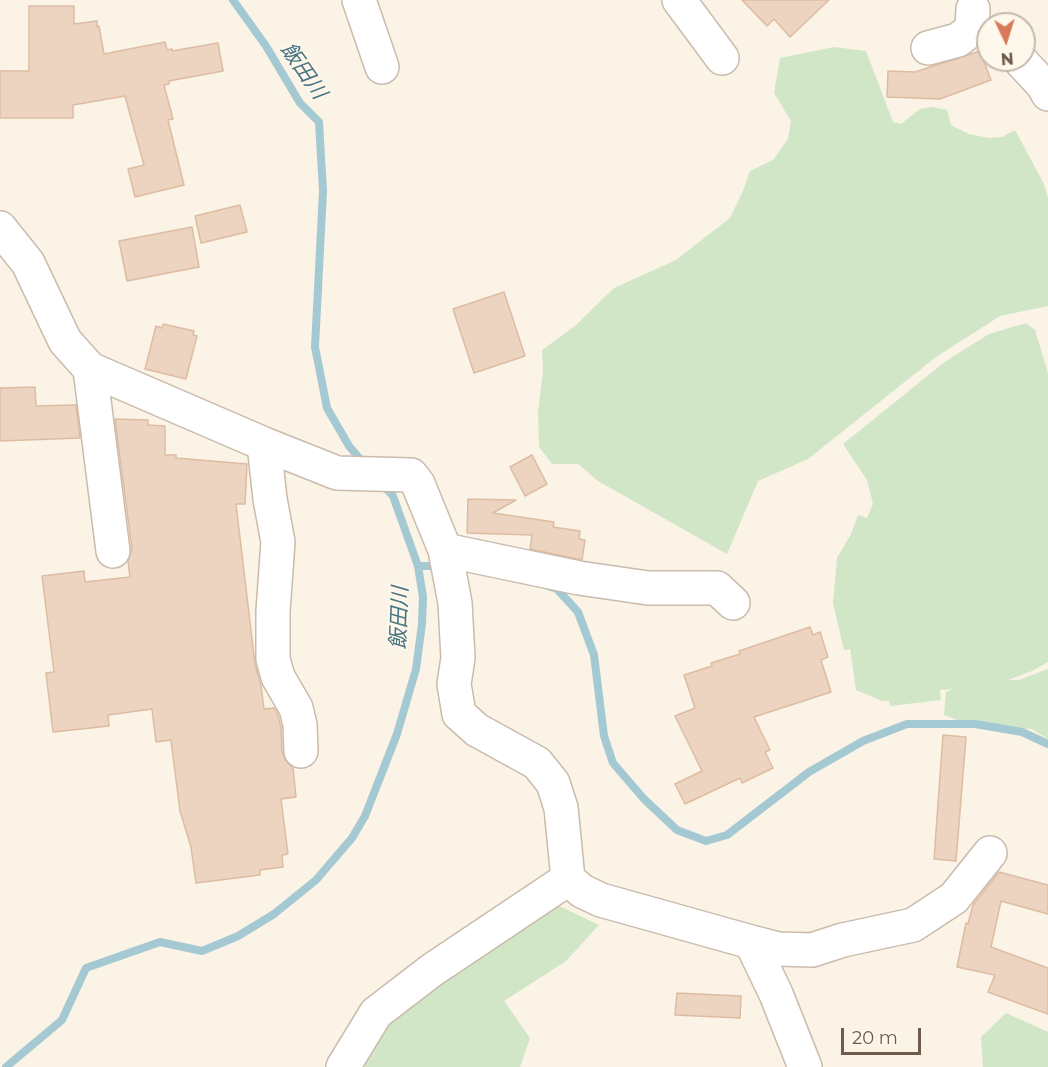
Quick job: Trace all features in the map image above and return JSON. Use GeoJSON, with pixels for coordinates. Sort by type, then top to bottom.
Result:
{"type":"FeatureCollection","features":[{"type":"Feature","properties":{"kind":"street"},"geometry":{"type":"LineString","coordinates":[[359,0],[382,67]]}},
{"type":"Feature","properties":{"kind":"street"},"geometry":{"type":"LineString","coordinates":[[679,0],[722,58]]}},
{"type":"Feature","properties":{"kind":"street"},"geometry":{"type":"LineString","coordinates":[[928,48],[958,40],[972,29],[977,11]]}},
{"type":"Feature","properties":{"kind":"street"},"geometry":{"type":"LineString","coordinates":[[1031,72],[1048,94]]}},
{"type":"Feature","properties":{"kind":"street"},"geometry":{"type":"LineString","coordinates":[[0,228],[28,263],[66,341],[90,369],[337,473],[411,475],[418,484],[445,550],[455,603],[458,658],[454,684],[459,714],[477,730],[537,763],[553,783],[561,808],[568,879],[582,891],[601,900],[778,949],[812,950],[843,940],[913,925],[954,898],[990,853]]}},
{"type":"Feature","properties":{"kind":"street"},"geometry":{"type":"LineString","coordinates":[[90,369],[113,551]]}},
{"type":"Feature","properties":{"kind":"street"},"geometry":{"type":"LineString","coordinates":[[264,444],[270,499],[278,542],[273,610],[273,659],[278,676],[296,708],[300,725],[301,752]]}},
{"type":"Feature","properties":{"kind":"street"},"geometry":{"type":"LineString","coordinates":[[445,550],[579,578],[636,586],[717,588],[733,603]]}},
{"type":"Feature","properties":{"kind":"street"},"geometry":{"type":"LineString","coordinates":[[343,1067],[376,1013],[432,970],[568,879]]}},
{"type":"Feature","properties":{"kind":"street"},"geometry":{"type":"LineString","coordinates":[[751,942],[776,994],[805,1067]]}},
{"type":"Feature","properties":{"kind":"green space"},"geometry":{"type":"Polygon","coordinates":[[[834,47],[866,51],[893,122],[901,124],[920,109],[932,107],[947,110],[951,125],[969,134],[989,138],[1002,137],[1015,130],[1043,182],[1048,197],[1048,306],[1000,316],[936,357],[808,459],[758,481],[727,554],[598,481],[578,464],[552,464],[539,447],[538,412],[543,371],[542,350],[575,326],[614,288],[676,260],[730,218],[750,171],[773,160],[788,139],[791,121],[774,93],[780,58],[834,47]]]}},
{"type":"Feature","properties":{"kind":"green space"},"geometry":{"type":"Polygon","coordinates":[[[1026,323],[1035,330],[1048,373],[1048,662],[1008,680],[1019,680],[1048,669],[1048,739],[1032,729],[975,727],[944,715],[946,692],[953,689],[940,690],[941,700],[890,706],[889,701],[882,701],[856,690],[850,649],[844,650],[833,603],[837,558],[851,534],[858,515],[867,518],[873,504],[867,480],[843,444],[946,361],[989,334],[1026,323]]]}},
{"type":"Feature","properties":{"kind":"green space"},"geometry":{"type":"Polygon","coordinates":[[[551,902],[599,925],[566,961],[504,1001],[530,1038],[520,1067],[363,1067],[394,1015],[551,902]]]}},
{"type":"Feature","properties":{"kind":"green space"},"geometry":{"type":"Polygon","coordinates":[[[1006,1013],[1048,1032],[1048,1067],[983,1067],[981,1037],[1006,1013]]]}},
{"type":"Feature","properties":{"kind":"building"},"geometry":{"type":"Polygon","coordinates":[[[742,0],[829,0],[790,37],[774,19],[767,26],[742,0]]]}},
{"type":"Feature","properties":{"kind":"building"},"geometry":{"type":"Polygon","coordinates":[[[29,6],[74,6],[74,24],[97,21],[104,54],[165,42],[167,50],[172,49],[172,51],[218,43],[223,71],[169,81],[169,84],[164,85],[173,119],[168,120],[184,185],[135,197],[128,169],[144,165],[125,96],[73,105],[73,118],[0,118],[0,71],[29,71],[29,6]]]}},
{"type":"Feature","properties":{"kind":"building"},"geometry":{"type":"Polygon","coordinates":[[[976,52],[976,72],[988,72],[991,80],[940,99],[887,97],[888,71],[915,72],[976,52]]]}},
{"type":"Feature","properties":{"kind":"building"},"geometry":{"type":"Polygon","coordinates":[[[240,205],[247,232],[201,243],[195,216],[240,205]]]}},
{"type":"Feature","properties":{"kind":"building"},"geometry":{"type":"Polygon","coordinates":[[[192,227],[199,267],[127,281],[119,241],[192,227]]]}},
{"type":"Feature","properties":{"kind":"building"},"geometry":{"type":"Polygon","coordinates":[[[504,292],[525,356],[474,373],[453,309],[504,292]]]}},
{"type":"Feature","properties":{"kind":"building"},"geometry":{"type":"Polygon","coordinates":[[[163,324],[194,331],[193,335],[197,336],[186,379],[145,369],[156,326],[162,328],[163,324]]]}},
{"type":"Feature","properties":{"kind":"building"},"geometry":{"type":"Polygon","coordinates":[[[35,387],[36,406],[76,405],[80,438],[0,441],[0,388],[35,387]]]}},
{"type":"Feature","properties":{"kind":"building"},"geometry":{"type":"Polygon","coordinates":[[[115,419],[148,420],[148,425],[165,426],[165,455],[247,464],[245,504],[236,504],[255,664],[264,709],[274,708],[278,715],[282,752],[286,761],[293,768],[296,797],[281,799],[288,854],[282,855],[283,867],[260,870],[260,875],[196,883],[191,847],[180,811],[171,740],[156,742],[152,709],[108,715],[109,726],[53,732],[46,673],[54,672],[42,576],[84,571],[85,582],[130,577],[128,561],[132,549],[115,419]]]}},
{"type":"Feature","properties":{"kind":"building"},"geometry":{"type":"Polygon","coordinates":[[[532,455],[547,484],[525,496],[510,467],[532,455]]]}},
{"type":"Feature","properties":{"kind":"building"},"geometry":{"type":"Polygon","coordinates":[[[468,499],[516,500],[493,513],[554,522],[553,527],[580,531],[579,539],[585,540],[582,560],[530,549],[532,535],[467,533],[468,499]]]}},
{"type":"Feature","properties":{"kind":"building"},"geometry":{"type":"Polygon","coordinates":[[[810,627],[813,635],[820,632],[828,657],[821,660],[831,692],[754,717],[770,750],[765,752],[773,768],[742,783],[740,778],[685,804],[675,784],[702,771],[675,716],[695,708],[684,675],[740,654],[739,651],[810,627]]]}},
{"type":"Feature","properties":{"kind":"building"},"geometry":{"type":"Polygon","coordinates":[[[943,735],[966,737],[956,861],[934,859],[943,735]]]}},
{"type":"Feature","properties":{"kind":"building"},"geometry":{"type":"Polygon","coordinates":[[[999,872],[1048,885],[1048,914],[1001,901],[991,947],[1048,968],[1048,1014],[988,992],[995,975],[957,967],[966,923],[968,924],[973,905],[999,872]]]}},
{"type":"Feature","properties":{"kind":"building"},"geometry":{"type":"Polygon","coordinates":[[[677,993],[741,996],[740,1018],[675,1015],[677,993]]]}},
{"type":"Feature","properties":{"kind":"waterway","name":"飯田川"},"geometry":{"type":"LineString","coordinates":[[233,0],[266,46],[300,103],[319,122],[323,191],[315,347],[327,408],[349,446],[366,466]]}},
{"type":"Feature","properties":{"kind":"waterway","name":"飯田川"},"geometry":{"type":"LineString","coordinates":[[6,1067],[62,1020],[86,968],[160,942],[202,951],[238,936],[274,914],[316,880],[352,838],[365,816],[397,734],[416,669],[422,624],[423,597],[418,566],[393,496],[382,484]]}},
{"type":"Feature","properties":{"kind":"waterway"},"geometry":{"type":"LineString","coordinates":[[418,566],[442,566]]}},
{"type":"Feature","properties":{"kind":"waterway"},"geometry":{"type":"LineString","coordinates":[[548,586],[557,589],[578,612],[594,655],[604,736],[613,763],[644,799],[677,830],[706,841],[727,835],[809,772],[863,741],[907,724],[975,724],[1022,732],[1048,744]]}}]}
